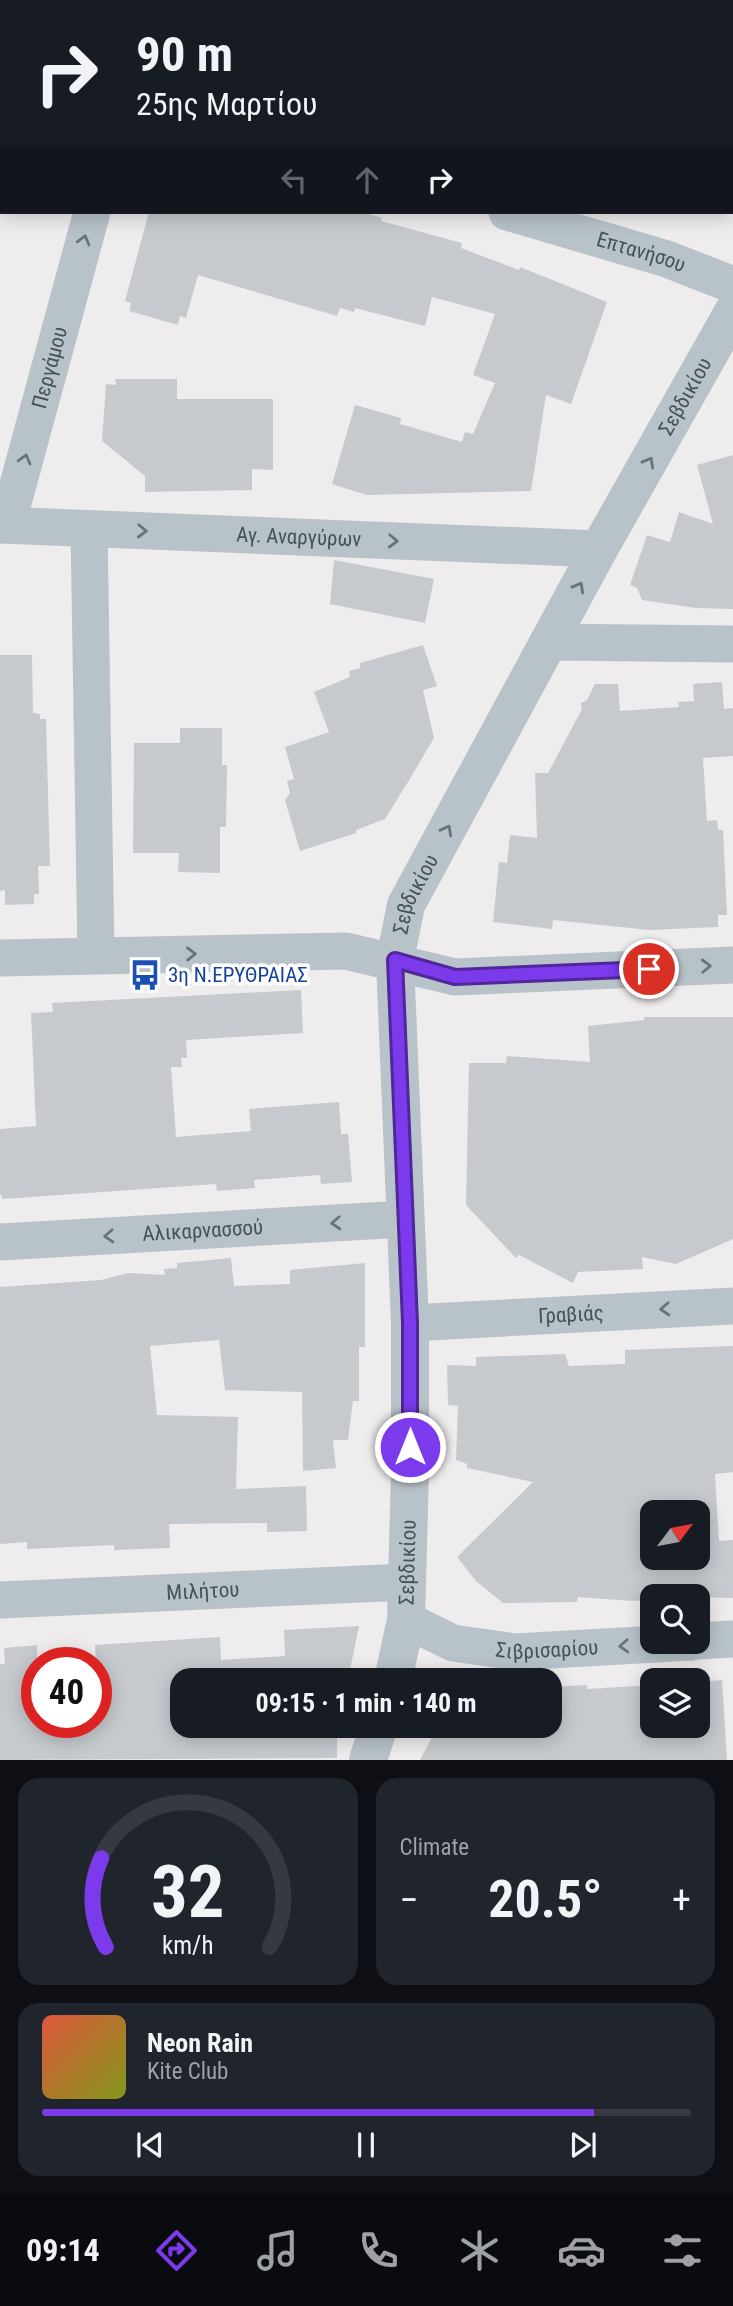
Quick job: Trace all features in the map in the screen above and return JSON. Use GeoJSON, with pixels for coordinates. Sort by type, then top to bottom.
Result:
{"type":"FeatureCollection","features":[{"type":"Feature","properties":{"kind":"street","name":"Περγάμου"},"geometry":{"type":"LineString","coordinates":[[3,525],[91,214]]}},
{"type":"Feature","properties":{"kind":"street","name":"Επτανήσου"},"geometry":{"type":"LineString","coordinates":[[514,214],[667,259],[733,285]]}},
{"type":"Feature","properties":{"kind":"street","name":"Σεβδικίου"},"geometry":{"type":"LineString","coordinates":[[396,1668],[406,1620],[410,1323],[395,960],[406,905],[599,549],[733,312]]}},
{"type":"Feature","properties":{"kind":"street","name":"Αγ. Αναργύρων"},"geometry":{"type":"LineString","coordinates":[[3,525],[599,549]]}},
{"type":"Feature","properties":{"kind":"street"},"geometry":{"type":"LineString","coordinates":[[89,529],[96,955]]}},
{"type":"Feature","properties":{"kind":"street"},"geometry":{"type":"LineString","coordinates":[[548,642],[733,644]]}},
{"type":"Feature","properties":{"kind":"street"},"geometry":{"type":"LineString","coordinates":[[0,958],[346,951],[395,960],[455,977],[733,965]]}},
{"type":"Feature","properties":{"kind":"street","name":"Αλικαρνασσού"},"geometry":{"type":"LineString","coordinates":[[0,1242],[405,1219]]}},
{"type":"Feature","properties":{"kind":"street","name":"Γραβιάς"},"geometry":{"type":"LineString","coordinates":[[410,1323],[733,1306]]}},
{"type":"Feature","properties":{"kind":"street","name":"Μιλήτου"},"geometry":{"type":"LineString","coordinates":[[0,1600],[407,1582]]}},
{"type":"Feature","properties":{"kind":"street","name":"Σιβρισαρίου"},"geometry":{"type":"LineString","coordinates":[[406,1620],[453,1643],[515,1652],[640,1645]]}},
{"type":"Feature","properties":{"kind":"street"},"geometry":{"type":"LineString","coordinates":[[710,1640],[733,1639]]}},
{"type":"Feature","properties":{"kind":"street"},"geometry":{"type":"LineString","coordinates":[[368,1760],[375,1738]]}},
{"type":"Feature","properties":{"kind":"building"},"geometry":{"type":"Polygon","coordinates":[[[148,214],[369,214],[382,218],[381,221],[462,243],[461,248],[519,270],[520,267],[607,302],[571,404],[546,395],[531,491],[367,495],[332,484],[355,405],[401,418],[400,424],[462,442],[465,432],[473,434],[495,383],[473,375],[495,314],[432,297],[425,326],[355,308],[354,312],[340,308],[337,316],[198,275],[186,318],[180,316],[178,325],[129,311],[131,303],[125,301],[148,214]]]}},
{"type":"Feature","properties":{"kind":"building"},"geometry":{"type":"Polygon","coordinates":[[[115,379],[177,379],[177,399],[273,399],[273,470],[252,469],[252,490],[145,492],[145,476],[102,441],[106,384],[116,385],[115,379]]]}},
{"type":"Feature","properties":{"kind":"building"},"geometry":{"type":"Polygon","coordinates":[[[733,455],[733,609],[696,608],[642,600],[637,588],[630,585],[647,535],[670,542],[679,512],[713,524],[697,465],[733,455]]]}},
{"type":"Feature","properties":{"kind":"building"},"geometry":{"type":"Polygon","coordinates":[[[334,560],[434,579],[425,623],[330,604],[334,560]]]}},
{"type":"Feature","properties":{"kind":"building"},"geometry":{"type":"Polygon","coordinates":[[[423,645],[437,686],[423,690],[434,738],[408,782],[385,819],[356,830],[356,833],[300,851],[285,800],[290,793],[287,781],[294,779],[285,747],[329,732],[314,692],[350,677],[349,671],[360,668],[360,663],[423,645]]]}},
{"type":"Feature","properties":{"kind":"building"},"geometry":{"type":"Polygon","coordinates":[[[0,655],[32,655],[33,713],[40,714],[40,719],[46,719],[50,866],[38,866],[39,894],[34,894],[34,904],[5,905],[5,890],[0,891],[0,655]]]}},
{"type":"Feature","properties":{"kind":"building"},"geometry":{"type":"Polygon","coordinates":[[[722,682],[724,709],[733,708],[733,756],[703,758],[707,821],[717,820],[718,830],[723,830],[727,915],[718,915],[718,927],[649,930],[553,920],[552,929],[493,922],[499,862],[507,863],[510,835],[537,838],[535,773],[548,773],[582,709],[581,703],[587,700],[595,684],[618,684],[620,711],[679,707],[678,702],[694,701],[693,684],[722,682]]]}},
{"type":"Feature","properties":{"kind":"building"},"geometry":{"type":"Polygon","coordinates":[[[180,728],[222,728],[222,765],[227,765],[226,827],[220,827],[220,873],[178,872],[179,853],[133,853],[134,743],[180,743],[180,728]]]}},
{"type":"Feature","properties":{"kind":"building"},"geometry":{"type":"Polygon","coordinates":[[[301,990],[303,1033],[186,1040],[187,1058],[181,1058],[182,1067],[171,1067],[176,1137],[251,1131],[249,1109],[339,1102],[341,1134],[348,1134],[352,1182],[321,1184],[320,1175],[254,1180],[255,1188],[217,1191],[216,1184],[3,1199],[0,1194],[0,1129],[36,1126],[31,1013],[53,1012],[52,1003],[301,990]]]}},
{"type":"Feature","properties":{"kind":"building"},"geometry":{"type":"Polygon","coordinates":[[[644,1017],[733,1017],[733,1239],[676,1264],[642,1257],[643,1269],[578,1272],[573,1283],[519,1255],[516,1258],[466,1205],[469,1063],[506,1063],[507,1056],[590,1062],[588,1026],[644,1020],[644,1017]]]}},
{"type":"Feature","properties":{"kind":"building"},"geometry":{"type":"Polygon","coordinates":[[[231,1258],[234,1286],[290,1284],[290,1270],[365,1263],[365,1347],[359,1347],[359,1401],[353,1401],[348,1440],[333,1440],[336,1468],[303,1471],[302,1392],[225,1390],[219,1340],[150,1346],[157,1415],[238,1417],[236,1489],[306,1486],[307,1531],[267,1532],[267,1523],[169,1524],[170,1548],[114,1550],[114,1545],[27,1549],[27,1542],[0,1544],[0,1287],[101,1280],[128,1273],[165,1275],[164,1269],[177,1268],[177,1263],[231,1258]]]}},
{"type":"Feature","properties":{"kind":"building"},"geometry":{"type":"Polygon","coordinates":[[[733,1346],[733,1472],[715,1474],[719,1541],[733,1540],[733,1598],[710,1597],[710,1584],[640,1584],[640,1601],[578,1597],[577,1602],[503,1603],[476,1581],[457,1557],[533,1482],[467,1468],[467,1464],[456,1460],[458,1406],[448,1405],[447,1365],[476,1366],[476,1357],[565,1354],[569,1366],[625,1364],[625,1350],[733,1346]]]}},
{"type":"Feature","properties":{"kind":"building"},"geometry":{"type":"Polygon","coordinates":[[[359,1626],[350,1668],[170,1668],[170,1738],[337,1738],[337,1758],[0,1760],[0,1664],[5,1664],[4,1648],[37,1645],[21,1647],[21,1738],[112,1738],[112,1647],[95,1645],[220,1637],[221,1660],[285,1656],[284,1630],[359,1626]]]}},
{"type":"Feature","properties":{"kind":"building"},"geometry":{"type":"Polygon","coordinates":[[[722,1680],[727,1760],[420,1760],[432,1738],[562,1738],[562,1686],[587,1685],[587,1689],[640,1686],[640,1738],[710,1738],[710,1681],[722,1680]]]}},
{"type":"Feature","properties":{"kind":"place","name":"3η Ν.ΕΡΥΘΡΑΙΑΣ"},"geometry":{"type":"Point","coordinates":[145,975]}},
{"type":"Feature","properties":{"kind":"route"},"geometry":{"type":"LineString","coordinates":[[410,1447],[410,1323],[395,960],[455,977],[649,969]]}}]}
